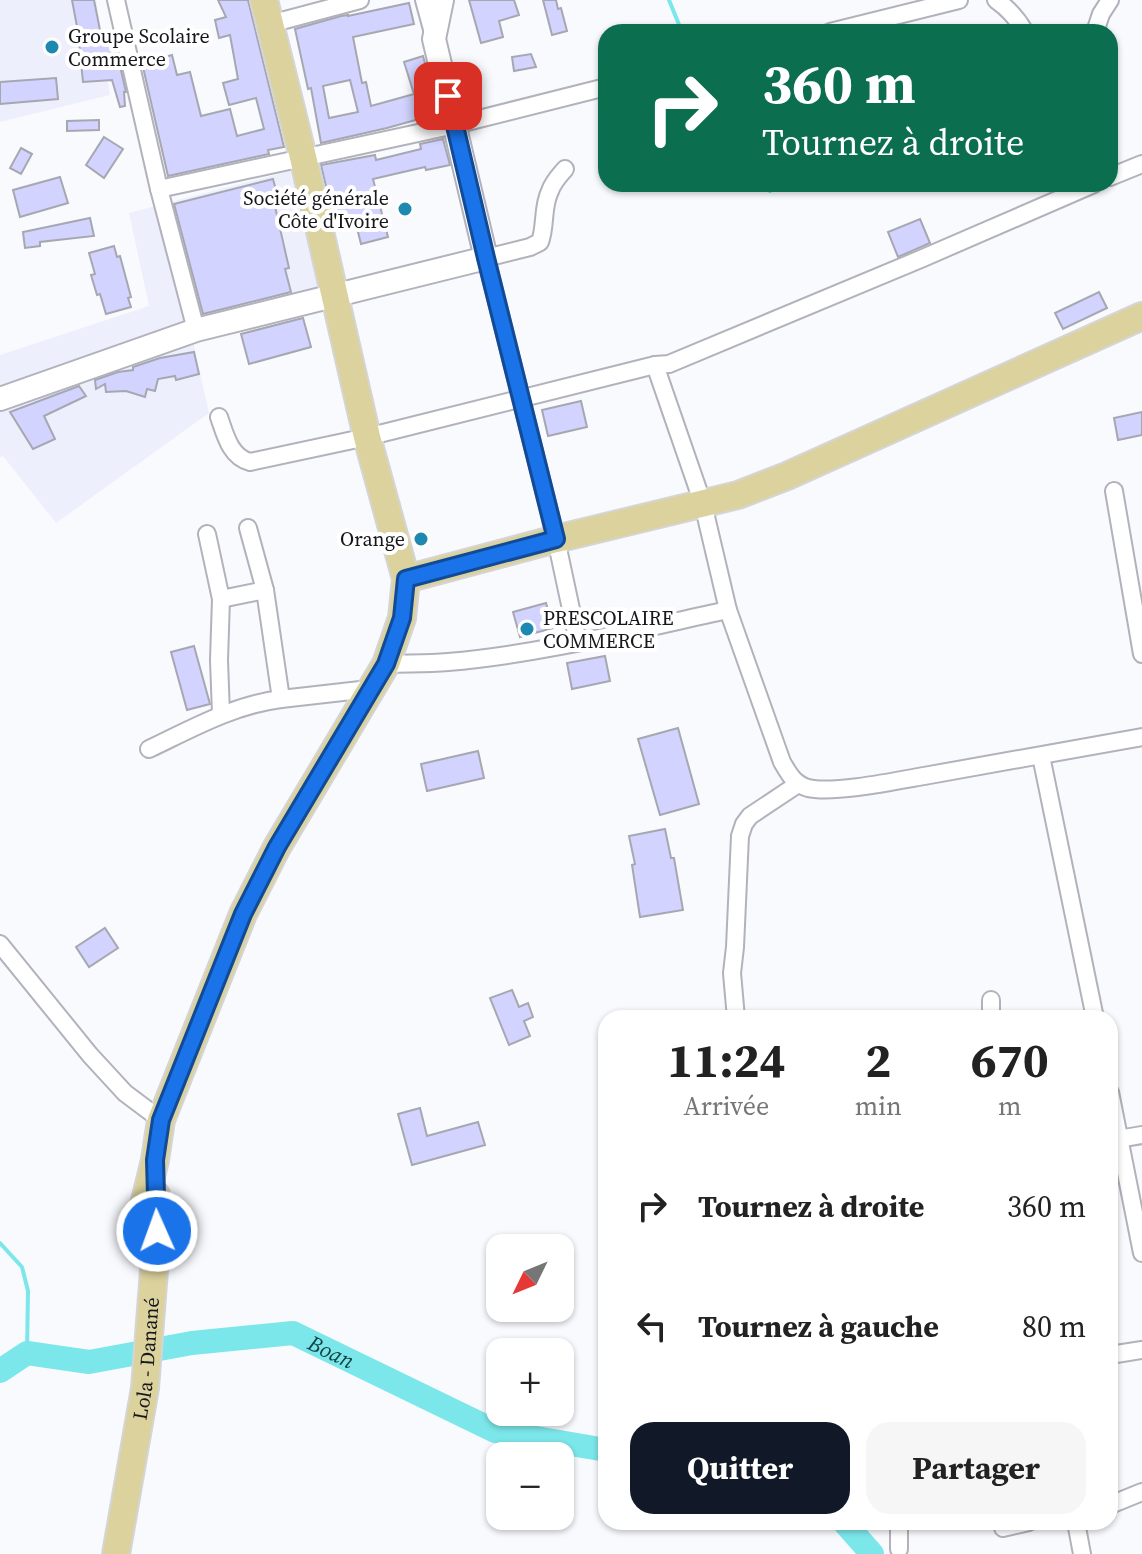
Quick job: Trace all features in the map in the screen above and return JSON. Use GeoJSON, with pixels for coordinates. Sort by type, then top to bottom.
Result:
{"type":"FeatureCollection","features":[{"type":"Feature","properties":{"kind":"main road"},"geometry":{"type":"LineString","coordinates":[[267,12],[367,437],[406,579],[738,495],[787,476],[1142,316]]}},
{"type":"Feature","properties":{"kind":"main road","name":"Lola - Danané"},"geometry":{"type":"LineString","coordinates":[[137,1234],[161,1120],[243,914],[277,847],[386,664],[402,618],[406,579]]}},
{"type":"Feature","properties":{"kind":"main road","name":"Lola - Danané"},"geometry":{"type":"LineString","coordinates":[[116,1554],[145,1388],[157,1231],[155,1160]]}},
{"type":"Feature","properties":{"kind":"street"},"geometry":{"type":"LineString","coordinates":[[116,0],[159,189],[196,330]]}},
{"type":"Feature","properties":{"kind":"street"},"geometry":{"type":"LineString","coordinates":[[267,12],[360,0]]}},
{"type":"Feature","properties":{"kind":"street"},"geometry":{"type":"LineString","coordinates":[[424,0],[556,539],[578,642]]}},
{"type":"Feature","properties":{"kind":"street"},"geometry":{"type":"LineString","coordinates":[[434,39],[442,0]]}},
{"type":"Feature","properties":{"kind":"street"},"geometry":{"type":"LineString","coordinates":[[862,24],[959,0]]}},
{"type":"Feature","properties":{"kind":"street"},"geometry":{"type":"LineString","coordinates":[[996,0],[1009,9],[1021,24]]}},
{"type":"Feature","properties":{"kind":"street"},"geometry":{"type":"LineString","coordinates":[[1098,24],[1110,0]]}},
{"type":"Feature","properties":{"kind":"street"},"geometry":{"type":"LineString","coordinates":[[159,189],[455,125],[598,89]]}},
{"type":"Feature","properties":{"kind":"street"},"geometry":{"type":"LineString","coordinates":[[1118,174],[1142,164]]}},
{"type":"Feature","properties":{"kind":"street"},"geometry":{"type":"LineString","coordinates":[[0,399],[196,330],[530,247],[540,242],[548,194],[565,169]]}},
{"type":"Feature","properties":{"kind":"street"},"geometry":{"type":"LineString","coordinates":[[219,417],[230,446],[239,458],[250,462],[669,364],[1074,192]]}},
{"type":"Feature","properties":{"kind":"street"},"geometry":{"type":"LineString","coordinates":[[655,365],[703,504],[728,610],[782,762],[798,784],[826,789],[851,787],[1142,737]]}},
{"type":"Feature","properties":{"kind":"street"},"geometry":{"type":"LineString","coordinates":[[1114,491],[1142,654]]}},
{"type":"Feature","properties":{"kind":"street"},"geometry":{"type":"LineString","coordinates":[[248,528],[265,590],[281,699]]}},
{"type":"Feature","properties":{"kind":"street"},"geometry":{"type":"LineString","coordinates":[[207,534],[221,599],[221,714]]}},
{"type":"Feature","properties":{"kind":"street"},"geometry":{"type":"LineString","coordinates":[[221,599],[265,590]]}},
{"type":"Feature","properties":{"kind":"street"},"geometry":{"type":"LineString","coordinates":[[386,664],[446,662],[578,642],[728,610]]}},
{"type":"Feature","properties":{"kind":"street"},"geometry":{"type":"LineString","coordinates":[[149,749],[221,714],[265,701],[369,689]]}},
{"type":"Feature","properties":{"kind":"street"},"geometry":{"type":"LineString","coordinates":[[1041,756],[1093,1010]]}},
{"type":"Feature","properties":{"kind":"street"},"geometry":{"type":"LineString","coordinates":[[735,1010],[732,973],[740,836],[750,816],[798,784]]}},
{"type":"Feature","properties":{"kind":"street"},"geometry":{"type":"LineString","coordinates":[[0,944],[90,1055],[125,1093],[161,1120]]}},
{"type":"Feature","properties":{"kind":"street"},"geometry":{"type":"LineString","coordinates":[[991,1000],[991,1010]]}},
{"type":"Feature","properties":{"kind":"street"},"geometry":{"type":"LineString","coordinates":[[1118,1139],[1142,1135]]}},
{"type":"Feature","properties":{"kind":"street"},"geometry":{"type":"LineString","coordinates":[[1118,1153],[1142,1253]]}},
{"type":"Feature","properties":{"kind":"street"},"geometry":{"type":"LineString","coordinates":[[1118,1354],[1142,1350]]}},
{"type":"Feature","properties":{"kind":"street"},"geometry":{"type":"LineString","coordinates":[[1118,1502],[1142,1492]]}},
{"type":"Feature","properties":{"kind":"street"},"geometry":{"type":"LineString","coordinates":[[899,1530],[899,1549]]}},
{"type":"Feature","properties":{"kind":"street"},"geometry":{"type":"LineString","coordinates":[[1078,1530],[1082,1554]]}},
{"type":"Feature","properties":{"kind":"shaded area","name":"Groupe Scolaire Commerce"},"geometry":{"type":"Polygon","coordinates":[[[0,0],[96,0],[110,95],[0,122],[0,0]]]}},
{"type":"Feature","properties":{"kind":"shaded area"},"geometry":{"type":"Polygon","coordinates":[[[290,171],[324,307],[193,341],[209,413],[56,523],[3,456],[0,457],[0,355],[149,306],[129,213],[290,171]]]}},
{"type":"Feature","properties":{"kind":"building"},"geometry":{"type":"Polygon","coordinates":[[[72,0],[94,0],[103,45],[115,44],[126,92],[125,106],[120,107],[112,80],[83,82],[72,0]]]}},
{"type":"Feature","properties":{"kind":"building"},"geometry":{"type":"Polygon","coordinates":[[[218,0],[248,0],[284,147],[268,150],[269,154],[168,176],[142,63],[172,55],[177,75],[190,72],[201,116],[230,109],[237,136],[264,129],[256,98],[229,105],[223,83],[238,79],[230,35],[219,38],[215,20],[226,17],[218,0]]]}},
{"type":"Feature","properties":{"kind":"building"},"geometry":{"type":"Polygon","coordinates":[[[469,0],[514,0],[519,15],[499,21],[503,37],[481,43],[469,0]]]}},
{"type":"Feature","properties":{"kind":"building"},"geometry":{"type":"Polygon","coordinates":[[[543,0],[556,0],[567,31],[552,35],[543,0]]]}},
{"type":"Feature","properties":{"kind":"building"},"geometry":{"type":"Polygon","coordinates":[[[409,3],[414,24],[353,37],[362,83],[366,82],[371,106],[414,94],[404,62],[423,56],[429,78],[420,80],[430,116],[321,143],[311,88],[308,89],[295,29],[409,3]],[[350,80],[323,86],[329,118],[358,112],[350,80]]]}},
{"type":"Feature","properties":{"kind":"building"},"geometry":{"type":"Polygon","coordinates":[[[531,54],[536,67],[514,71],[512,57],[531,54]]]}},
{"type":"Feature","properties":{"kind":"building"},"geometry":{"type":"Polygon","coordinates":[[[56,78],[58,99],[0,104],[0,82],[56,78]]]}},
{"type":"Feature","properties":{"kind":"building"},"geometry":{"type":"Polygon","coordinates":[[[99,120],[99,130],[67,131],[67,121],[99,120]]]}},
{"type":"Feature","properties":{"kind":"building"},"geometry":{"type":"Polygon","coordinates":[[[104,137],[123,149],[104,178],[86,165],[104,137]]]}},
{"type":"Feature","properties":{"kind":"building"},"geometry":{"type":"Polygon","coordinates":[[[443,139],[450,165],[426,170],[425,167],[373,179],[388,237],[361,244],[356,224],[336,229],[321,165],[375,155],[376,160],[421,149],[420,144],[443,139]]]}},
{"type":"Feature","properties":{"kind":"building"},"geometry":{"type":"Polygon","coordinates":[[[21,148],[32,154],[21,174],[10,168],[21,148]]]}},
{"type":"Feature","properties":{"kind":"building"},"geometry":{"type":"Polygon","coordinates":[[[60,177],[68,203],[20,217],[13,190],[60,177]]]}},
{"type":"Feature","properties":{"kind":"building"},"geometry":{"type":"Polygon","coordinates":[[[273,179],[279,201],[274,202],[289,268],[285,269],[291,292],[203,314],[174,204],[273,179]]]}},
{"type":"Feature","properties":{"kind":"building"},"geometry":{"type":"Polygon","coordinates":[[[90,218],[94,236],[40,242],[40,246],[25,248],[23,232],[90,218]]]}},
{"type":"Feature","properties":{"kind":"building"},"geometry":{"type":"Polygon","coordinates":[[[920,219],[930,243],[898,257],[888,232],[920,219]]]}},
{"type":"Feature","properties":{"kind":"building"},"geometry":{"type":"Polygon","coordinates":[[[114,246],[117,257],[120,256],[131,307],[106,314],[91,275],[95,274],[89,253],[114,246]]]}},
{"type":"Feature","properties":{"kind":"building"},"geometry":{"type":"Polygon","coordinates":[[[1099,292],[1107,308],[1063,329],[1055,313],[1099,292]]]}},
{"type":"Feature","properties":{"kind":"building"},"geometry":{"type":"Polygon","coordinates":[[[303,318],[311,347],[249,364],[241,334],[303,318]]]}},
{"type":"Feature","properties":{"kind":"building"},"geometry":{"type":"Polygon","coordinates":[[[194,352],[199,374],[176,380],[175,376],[158,379],[155,391],[147,389],[145,397],[126,391],[106,392],[105,384],[96,389],[95,380],[133,370],[133,367],[160,358],[194,352]]]}},
{"type":"Feature","properties":{"kind":"building"},"geometry":{"type":"Polygon","coordinates":[[[79,386],[86,396],[44,416],[55,439],[33,449],[10,412],[79,386]]]}},
{"type":"Feature","properties":{"kind":"building"},"geometry":{"type":"Polygon","coordinates":[[[581,401],[587,427],[548,436],[542,410],[581,401]]]}},
{"type":"Feature","properties":{"kind":"building"},"geometry":{"type":"Polygon","coordinates":[[[1142,412],[1142,435],[1118,440],[1114,418],[1142,412]]]}},
{"type":"Feature","properties":{"kind":"building"},"geometry":{"type":"Polygon","coordinates":[[[546,603],[553,628],[520,637],[513,612],[546,603]]]}},
{"type":"Feature","properties":{"kind":"building"},"geometry":{"type":"Polygon","coordinates":[[[194,646],[210,704],[187,710],[171,652],[194,646]]]}},
{"type":"Feature","properties":{"kind":"building"},"geometry":{"type":"Polygon","coordinates":[[[605,656],[610,681],[572,689],[567,663],[605,656]]]}},
{"type":"Feature","properties":{"kind":"building"},"geometry":{"type":"Polygon","coordinates":[[[678,728],[699,804],[660,815],[638,739],[678,728]]]}},
{"type":"Feature","properties":{"kind":"building"},"geometry":{"type":"Polygon","coordinates":[[[478,751],[484,778],[427,791],[421,764],[478,751]]]}},
{"type":"Feature","properties":{"kind":"building"},"geometry":{"type":"Polygon","coordinates":[[[665,829],[671,858],[674,858],[683,910],[640,917],[629,836],[665,829]]]}},
{"type":"Feature","properties":{"kind":"building"},"geometry":{"type":"Polygon","coordinates":[[[105,928],[118,948],[89,967],[76,947],[105,928]]]}},
{"type":"Feature","properties":{"kind":"building"},"geometry":{"type":"Polygon","coordinates":[[[512,990],[519,1007],[528,1003],[533,1017],[524,1021],[530,1036],[509,1045],[490,998],[512,990]]]}},
{"type":"Feature","properties":{"kind":"building"},"geometry":{"type":"Polygon","coordinates":[[[420,1108],[427,1136],[478,1122],[485,1145],[412,1165],[398,1114],[420,1108]]]}},
{"type":"Feature","properties":{"kind":"waterway"},"geometry":{"type":"LineString","coordinates":[[669,0],[679,24]]}},
{"type":"Feature","properties":{"kind":"waterway"},"geometry":{"type":"LineString","coordinates":[[0,1243],[22,1267],[28,1291],[27,1353]]}},
{"type":"Feature","properties":{"kind":"waterway","name":"Boan"},"geometry":{"type":"LineString","coordinates":[[0,1371],[27,1353],[89,1362],[192,1343],[293,1333],[495,1431],[598,1449]]}},
{"type":"Feature","properties":{"kind":"waterway","name":"Boan"},"geometry":{"type":"LineString","coordinates":[[851,1530],[872,1554]]}},
{"type":"Feature","properties":{"kind":"place","name":"Groupe Scolaire Commerce"},"geometry":{"type":"Point","coordinates":[52,47]}},
{"type":"Feature","properties":{"kind":"place","name":"Société générale Côte d'Ivoire"},"geometry":{"type":"Point","coordinates":[405,209]}},
{"type":"Feature","properties":{"kind":"place","name":"Orange"},"geometry":{"type":"Point","coordinates":[421,539]}},
{"type":"Feature","properties":{"kind":"place","name":"PRESCOLAIRE COMMERCE"},"geometry":{"type":"Point","coordinates":[527,629]}},
{"type":"Feature","properties":{"kind":"route"},"geometry":{"type":"LineString","coordinates":[[157,1231],[155,1160],[161,1120],[243,914],[277,847],[386,664],[402,618],[406,579],[556,539],[448,96]]}}]}
